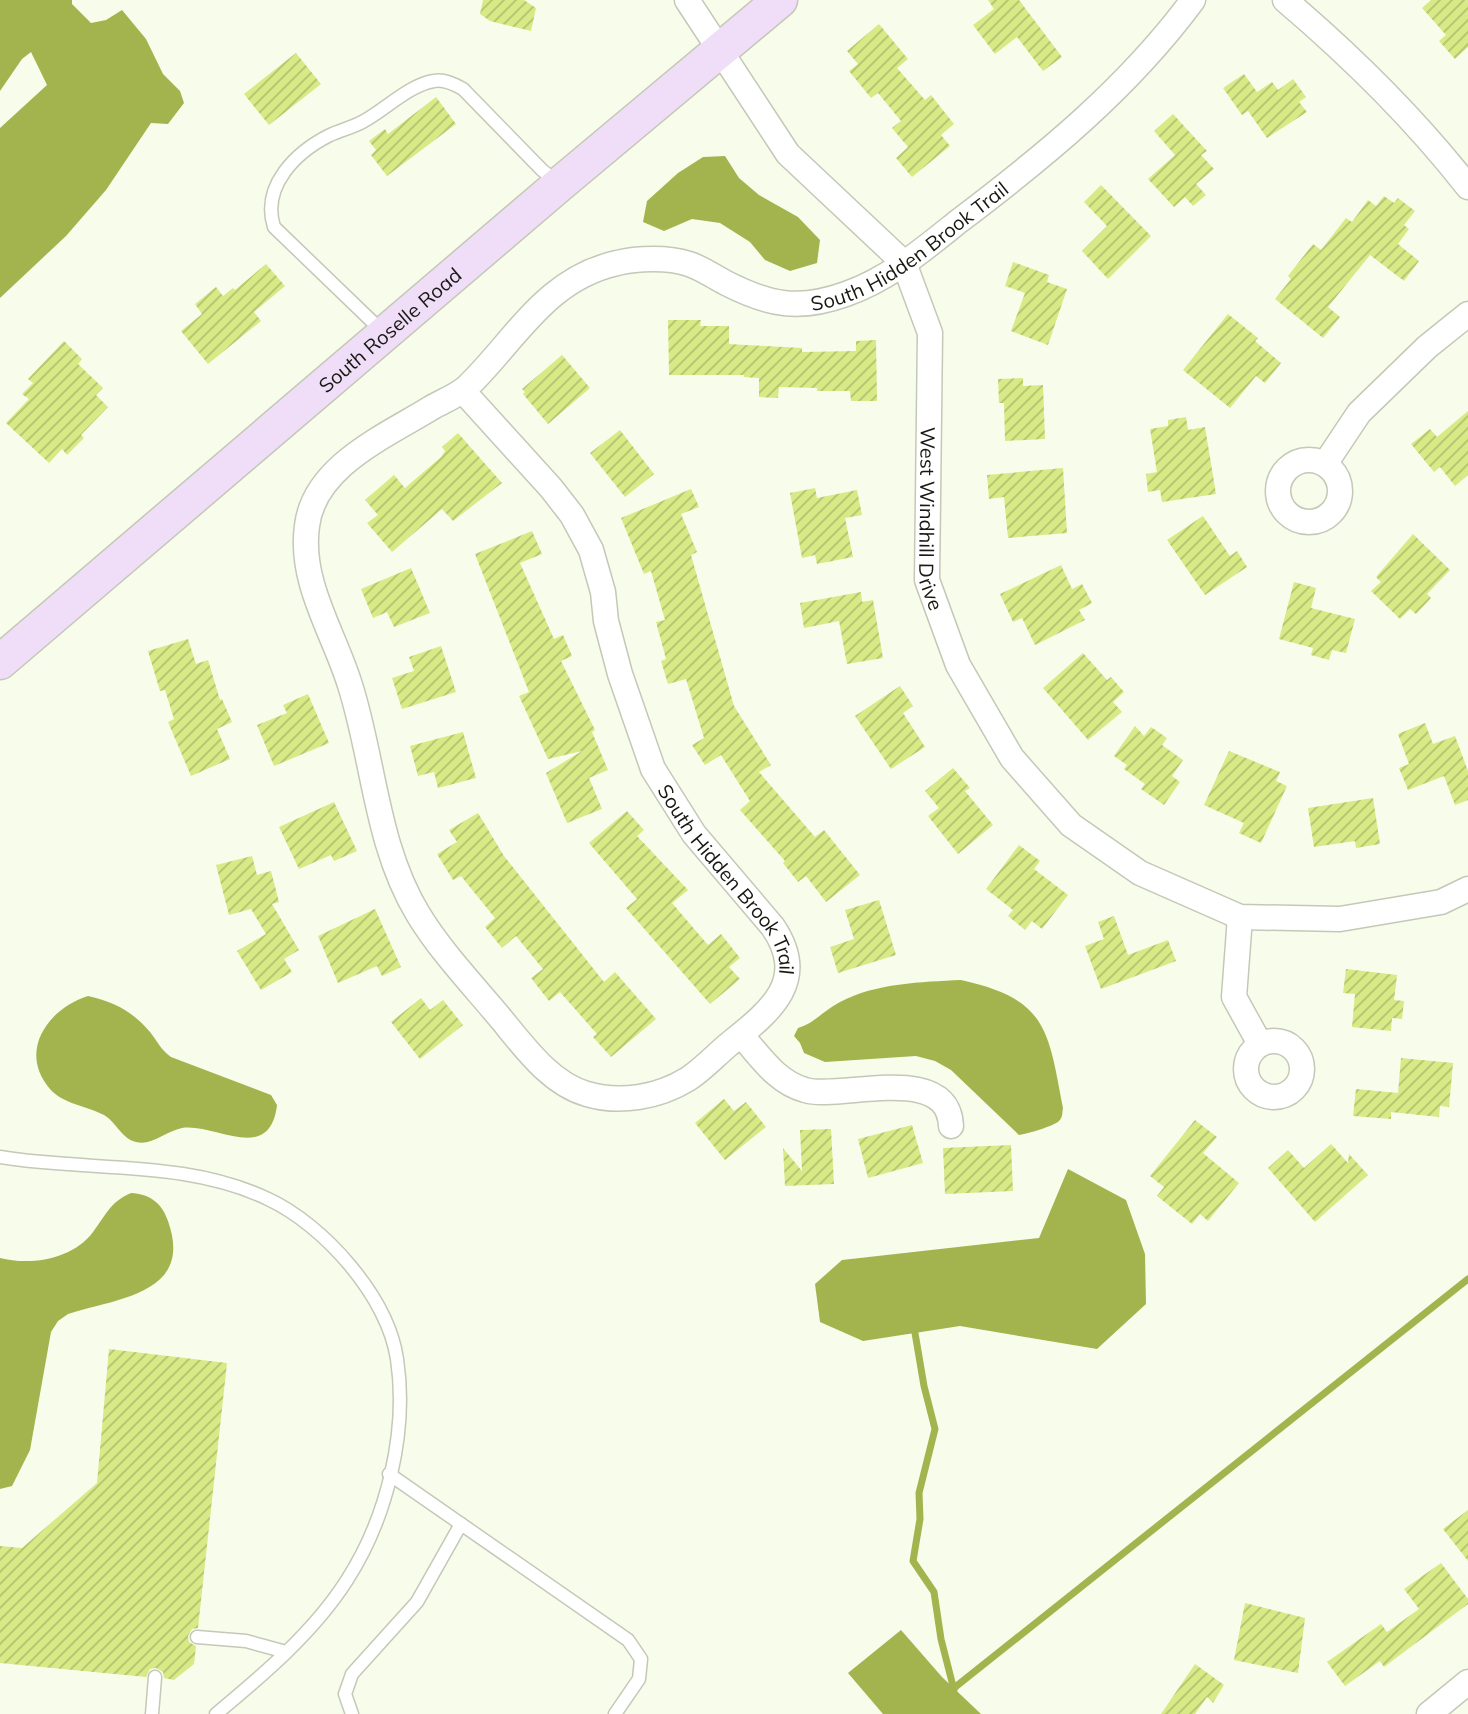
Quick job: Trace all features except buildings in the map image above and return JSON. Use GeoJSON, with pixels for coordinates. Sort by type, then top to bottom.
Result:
{"type":"FeatureCollection","features":[{"type":"Feature","properties":{"kind":"main road","name":"South Roselle Road"},"geometry":{"type":"LineString","coordinates":[[0,662],[780,0]]}},
{"type":"Feature","properties":{"kind":"street","name":"West Windhill Drive"},"geometry":{"type":"LineString","coordinates":[[687,0],[788,154],[904,263],[930,333],[927,580],[958,665],[1012,758],[1071,825],[1140,873],[1240,917]]}},
{"type":"Feature","properties":{"kind":"street","name":"South Hidden Brook Trail"},"geometry":{"type":"LineString","coordinates":[[463,391],[572,515],[591,550],[620,674],[653,769],[694,834],[784,943],[788,961],[786,982],[776,1003],[687,1079],[664,1090],[635,1098],[584,1094],[554,1076],[531,1054],[416,912],[386,836],[350,684],[310,581],[305,545],[307,518],[319,491],[337,470],[359,453],[463,391],[534,310],[584,274],[617,263],[647,260],[687,263],[756,298],[787,305],[819,302],[849,293],[904,263],[1078,127],[1165,38],[1193,0]]}},
{"type":"Feature","properties":{"kind":"street"},"geometry":{"type":"LineString","coordinates":[[1285,0],[1337,44],[1420,128],[1468,187]]}},
{"type":"Feature","properties":{"kind":"street"},"geometry":{"type":"LineString","coordinates":[[1325,464],[1359,413],[1427,347],[1468,314]]}},
{"type":"Feature","properties":{"kind":"street"},"geometry":{"type":"LineString","coordinates":[[1260,1044],[1234,997],[1240,917],[1340,919],[1441,902],[1468,889]]}},
{"type":"Feature","properties":{"kind":"street"},"geometry":{"type":"LineString","coordinates":[[741,1035],[774,1073],[790,1085],[809,1092],[882,1086],[926,1093],[941,1102],[951,1115],[951,1126]]}},
{"type":"Feature","properties":{"kind":"street"},"geometry":{"type":"LineString","coordinates":[[1429,1714],[1468,1682]]}},
{"type":"Feature","properties":{"kind":"lane"},"geometry":{"type":"LineString","coordinates":[[384,333],[274,227],[269,211],[277,186],[289,163],[298,155],[331,135],[361,124],[420,85],[436,80],[450,82],[463,89],[542,170],[560,184]]}},
{"type":"Feature","properties":{"kind":"lane"},"geometry":{"type":"LineString","coordinates":[[0,1157],[148,1168],[190,1175],[267,1198],[296,1214],[349,1265],[374,1300],[389,1329],[397,1358],[398,1440],[367,1543],[347,1580],[315,1622],[216,1714]]}},
{"type":"Feature","properties":{"kind":"lane"},"geometry":{"type":"LineString","coordinates":[[389,1474],[628,1640],[641,1659],[639,1679],[615,1714]]}},
{"type":"Feature","properties":{"kind":"lane"},"geometry":{"type":"LineString","coordinates":[[352,1714],[345,1694],[352,1674],[417,1602],[461,1524]]}},
{"type":"Feature","properties":{"kind":"lane"},"geometry":{"type":"LineString","coordinates":[[197,1637],[246,1641],[286,1652]]}},
{"type":"Feature","properties":{"kind":"lane"},"geometry":{"type":"LineString","coordinates":[[152,1714],[155,1677]]}},
{"type":"Feature","properties":{"kind":"shaded area"},"geometry":{"type":"Polygon","coordinates":[[[0,0],[72,0],[72,4],[91,23],[106,20],[122,10],[146,39],[163,74],[180,91],[184,103],[168,124],[151,123],[106,190],[66,236],[0,298],[0,128],[47,85],[31,52],[22,59],[0,91],[0,0]]]}},
{"type":"Feature","properties":{"kind":"shaded area"},"geometry":{"type":"Polygon","coordinates":[[[725,156],[739,178],[759,195],[798,217],[820,240],[817,263],[790,271],[765,260],[750,242],[720,223],[692,219],[664,231],[643,222],[647,201],[678,173],[703,157],[725,156]]]}},
{"type":"Feature","properties":{"kind":"shaded area"},"geometry":{"type":"Polygon","coordinates":[[[961,980],[1011,997],[1027,1008],[1039,1022],[1053,1057],[1063,1108],[1061,1118],[1056,1123],[1019,1135],[951,1070],[935,1061],[916,1056],[825,1062],[804,1053],[794,1036],[798,1028],[834,1005],[868,991],[961,980]]]}},
{"type":"Feature","properties":{"kind":"shaded area"},"geometry":{"type":"Polygon","coordinates":[[[88,996],[107,1001],[130,1013],[171,1057],[271,1095],[277,1105],[272,1123],[264,1133],[253,1137],[182,1128],[142,1143],[127,1138],[104,1115],[55,1094],[41,1075],[37,1046],[50,1021],[61,1010],[88,996]]]}},
{"type":"Feature","properties":{"kind":"shaded area"},"geometry":{"type":"Polygon","coordinates":[[[1068,1169],[1126,1200],[1145,1254],[1146,1304],[1097,1349],[960,1326],[863,1341],[820,1322],[815,1284],[842,1260],[1039,1238],[1068,1169]]]}},
{"type":"Feature","properties":{"kind":"shaded area"},"geometry":{"type":"Polygon","coordinates":[[[131,1193],[144,1195],[159,1204],[168,1221],[173,1245],[170,1264],[161,1278],[146,1289],[68,1314],[58,1321],[51,1332],[30,1450],[12,1486],[0,1489],[0,1258],[38,1260],[74,1249],[93,1232],[113,1205],[131,1193]]]}},
{"type":"Feature","properties":{"kind":"shaded area"},"geometry":{"type":"Polygon","coordinates":[[[901,1630],[942,1677],[981,1714],[883,1714],[848,1673],[901,1630]]]}},
{"type":"Feature","properties":{"kind":"waterway"},"geometry":{"type":"LineString","coordinates":[[954,1688],[1468,1279]]}},
{"type":"Feature","properties":{"kind":"waterway"},"geometry":{"type":"LineString","coordinates":[[915,1333],[935,1429],[919,1493],[920,1519],[913,1561],[934,1592],[941,1639],[954,1690]]}}]}
